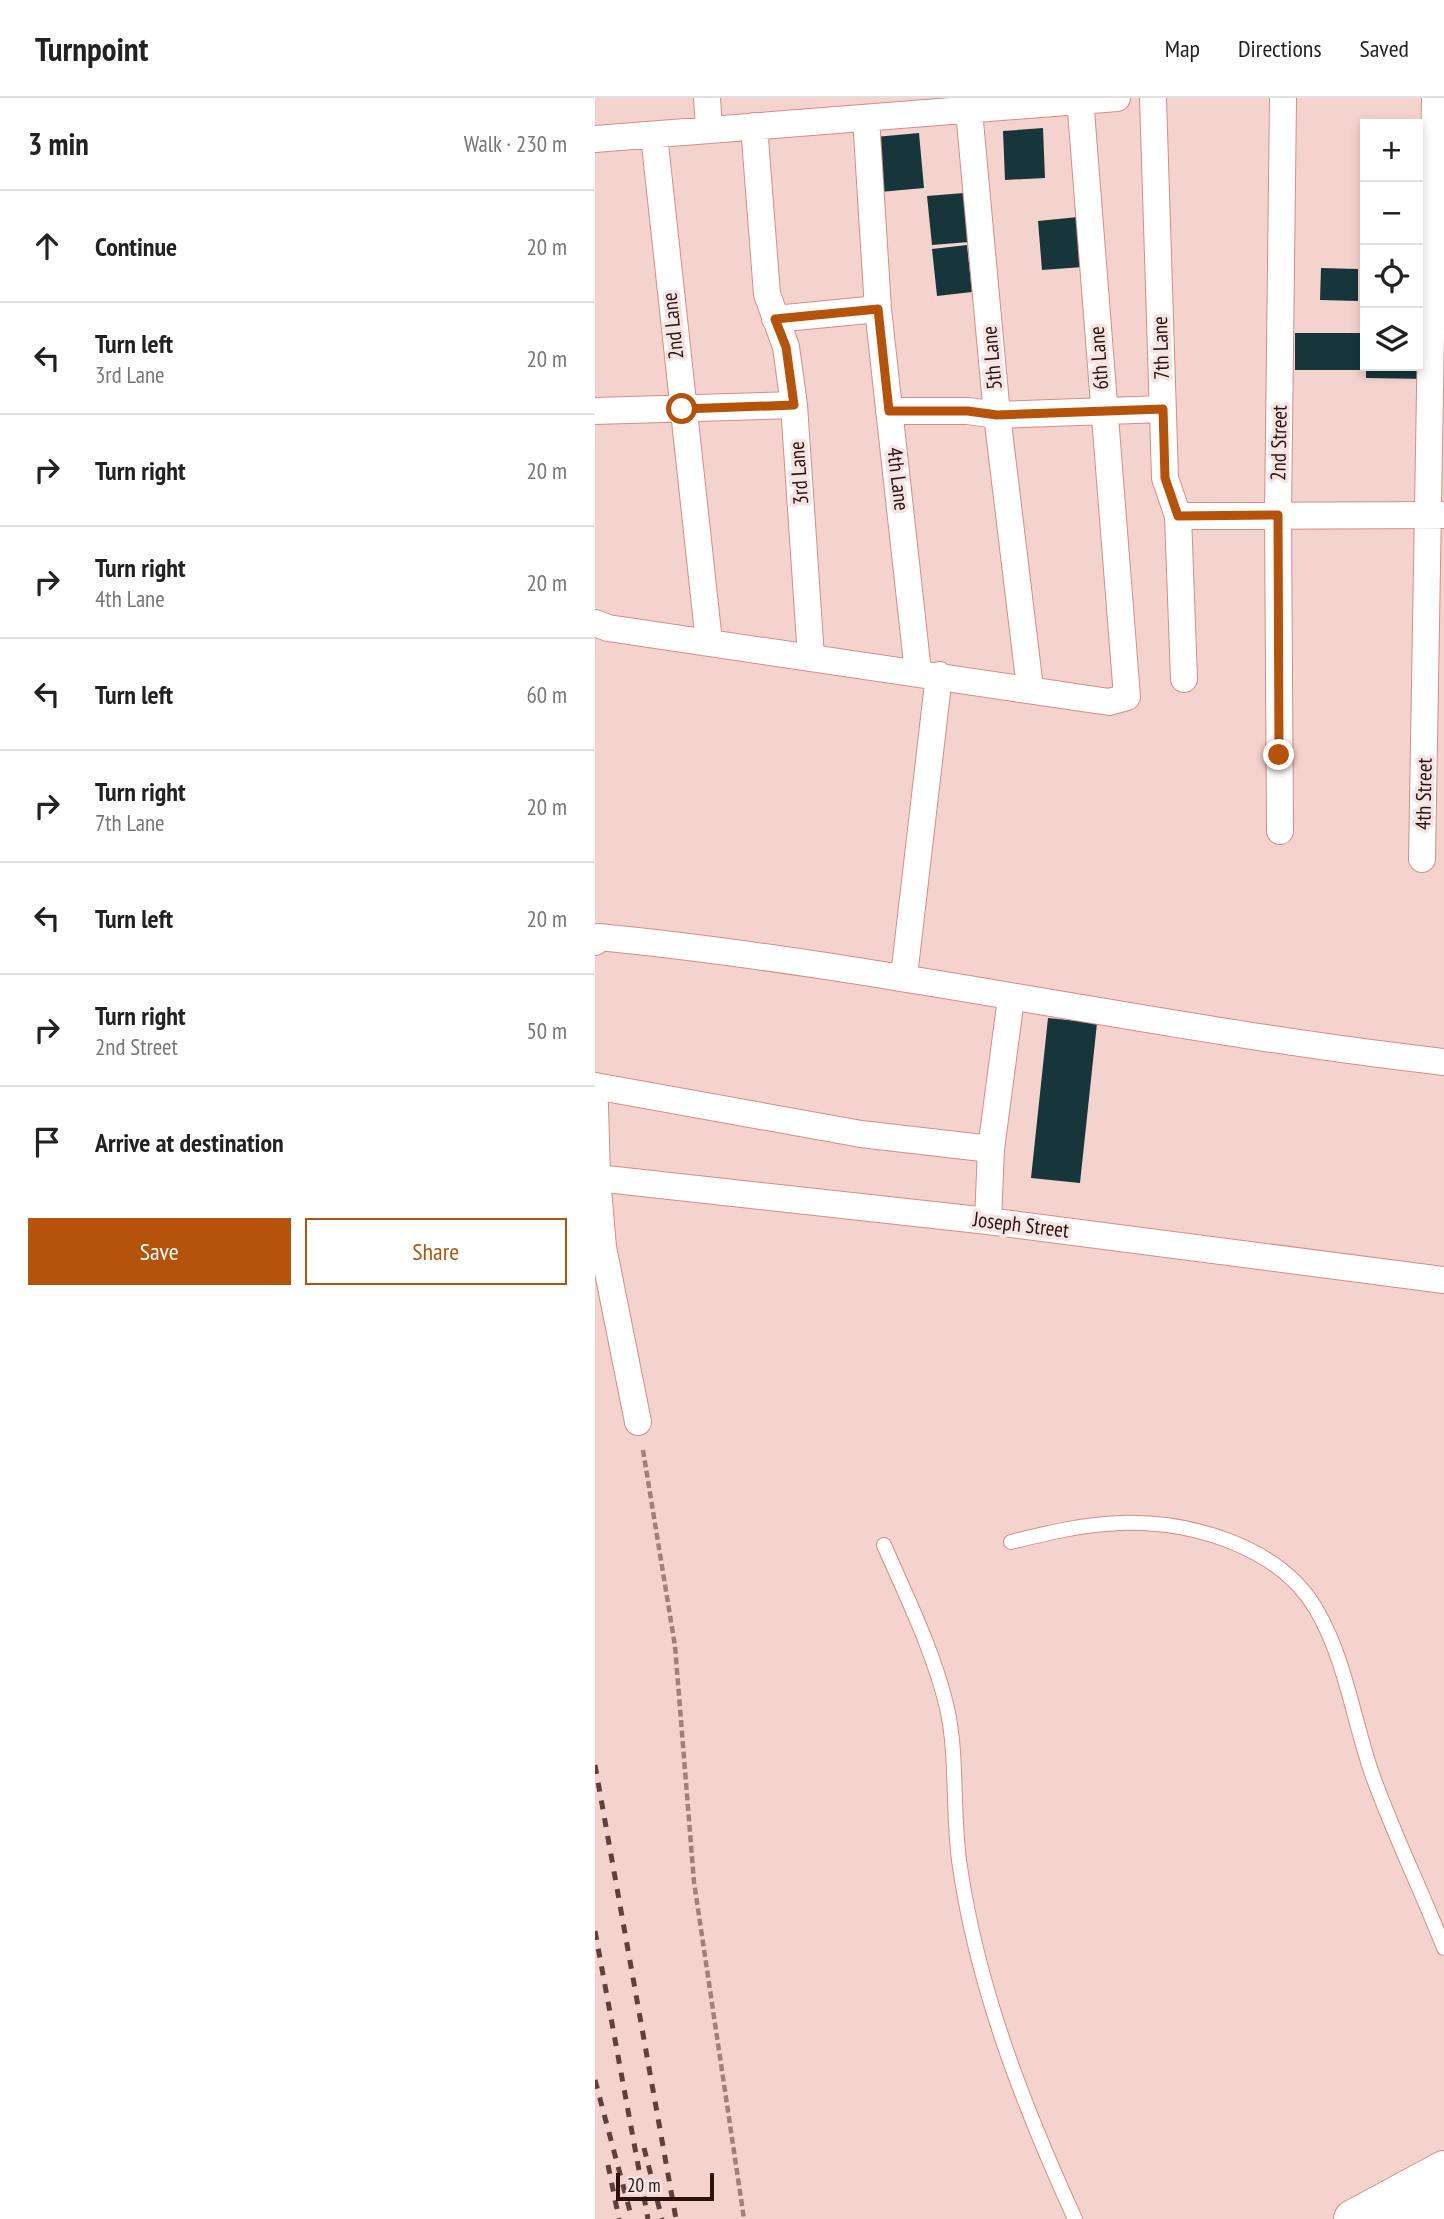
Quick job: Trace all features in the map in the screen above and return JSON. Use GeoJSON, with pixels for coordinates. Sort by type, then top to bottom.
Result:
{"type":"FeatureCollection","features":[{"type":"Feature","properties":{"kind":"main road"},"geometry":{"type":"LineString","coordinates":[[1353,2219],[1444,2170]]}},
{"type":"Feature","properties":{"kind":"main road"},"geometry":{"type":"LineString","coordinates":[[1408,2219],[1444,2201]]}},
{"type":"Feature","properties":{"kind":"street"},"geometry":{"type":"LineString","coordinates":[[707,98],[709,129]]}},
{"type":"Feature","properties":{"kind":"street"},"geometry":{"type":"LineString","coordinates":[[595,139],[754,126],[835,109],[866,118],[959,107],[1117,98]]}},
{"type":"Feature","properties":{"kind":"street","name":"7th Lane"},"geometry":{"type":"LineString","coordinates":[[1153,98],[1165,478],[1178,516],[1184,679]]}},
{"type":"Feature","properties":{"kind":"street","name":"2nd Street"},"geometry":{"type":"LineString","coordinates":[[1280,831],[1278,515],[1283,98]]}},
{"type":"Feature","properties":{"kind":"street","name":"4th Street"},"geometry":{"type":"LineString","coordinates":[[1422,859],[1436,515],[1435,98]]}},
{"type":"Feature","properties":{"kind":"street","name":"6th Lane"},"geometry":{"type":"LineString","coordinates":[[1030,688],[1109,702],[1127,697],[1080,100]]}},
{"type":"Feature","properties":{"kind":"street","name":"5th Lane"},"geometry":{"type":"LineString","coordinates":[[959,107],[1030,688]]}},
{"type":"Feature","properties":{"kind":"street","name":"4th Lane"},"geometry":{"type":"LineString","coordinates":[[866,118],[878,309],[889,411],[929,673],[904,976]]}},
{"type":"Feature","properties":{"kind":"street","name":"3rd Lane"},"geometry":{"type":"LineString","coordinates":[[754,126],[767,294],[786,347],[794,405],[811,657]]}},
{"type":"Feature","properties":{"kind":"street","name":"2nd Lane"},"geometry":{"type":"LineString","coordinates":[[654,135],[709,642]]}},
{"type":"Feature","properties":{"kind":"street"},"geometry":{"type":"LineString","coordinates":[[775,319],[878,309]]}},
{"type":"Feature","properties":{"kind":"street"},"geometry":{"type":"LineString","coordinates":[[595,411],[794,405]]}},
{"type":"Feature","properties":{"kind":"street"},"geometry":{"type":"LineString","coordinates":[[889,411],[968,411],[997,415],[1163,409]]}},
{"type":"Feature","properties":{"kind":"street"},"geometry":{"type":"LineString","coordinates":[[1178,516],[1436,515]]}},
{"type":"Feature","properties":{"kind":"street"},"geometry":{"type":"LineString","coordinates":[[595,623],[608,628],[1030,688]]}},
{"type":"Feature","properties":{"kind":"street"},"geometry":{"type":"LineString","coordinates":[[595,942],[599,937],[723,949],[904,976],[1011,998],[1300,1046],[1444,1062]]}},
{"type":"Feature","properties":{"kind":"street"},"geometry":{"type":"LineString","coordinates":[[988,1221],[991,1149],[1011,998]]}},
{"type":"Feature","properties":{"kind":"street"},"geometry":{"type":"LineString","coordinates":[[595,1086],[861,1134],[991,1149]]}},
{"type":"Feature","properties":{"kind":"street"},"geometry":{"type":"LineString","coordinates":[[595,1105],[597,1178],[603,1247],[638,1422]]}},
{"type":"Feature","properties":{"kind":"street","name":"Joseph Street"},"geometry":{"type":"LineString","coordinates":[[597,1178],[988,1221],[1444,1280]]}},
{"type":"Feature","properties":{"kind":"lane"},"geometry":{"type":"LineString","coordinates":[[1011,1542],[1059,1530],[1122,1523],[1174,1528],[1232,1541],[1270,1559],[1301,1586],[1318,1612],[1346,1684],[1372,1772],[1444,1948]]}},
{"type":"Feature","properties":{"kind":"lane"},"geometry":{"type":"LineString","coordinates":[[884,1545],[915,1613],[947,1709],[960,1867],[991,2008],[1045,2154],[1075,2219]]}},
{"type":"Feature","properties":{"kind":"path"},"geometry":{"type":"LineString","coordinates":[[638,1422],[675,1646],[694,1882],[744,2219]]}},
{"type":"Feature","properties":{"kind":"building"},"geometry":{"type":"Polygon","coordinates":[[[1043,128],[1045,178],[1005,180],[1003,131],[1043,128]]]}},
{"type":"Feature","properties":{"kind":"building"},"geometry":{"type":"Polygon","coordinates":[[[919,133],[924,188],[880,192],[875,137],[919,133]]]}},
{"type":"Feature","properties":{"kind":"building"},"geometry":{"type":"Polygon","coordinates":[[[964,193],[969,242],[932,245],[927,196],[964,193]]]}},
{"type":"Feature","properties":{"kind":"building"},"geometry":{"type":"Polygon","coordinates":[[[1078,217],[1083,267],[1042,270],[1038,221],[1078,217]]]}},
{"type":"Feature","properties":{"kind":"building"},"geometry":{"type":"Polygon","coordinates":[[[967,245],[972,292],[937,296],[932,249],[967,245]]]}},
{"type":"Feature","properties":{"kind":"building"},"geometry":{"type":"Polygon","coordinates":[[[1321,268],[1358,269],[1358,301],[1320,300],[1321,268]]]}},
{"type":"Feature","properties":{"kind":"building"},"geometry":{"type":"Polygon","coordinates":[[[1295,333],[1360,333],[1360,370],[1295,370],[1295,333]]]}},
{"type":"Feature","properties":{"kind":"building"},"geometry":{"type":"Polygon","coordinates":[[[1423,335],[1429,335],[1428,379],[1366,378],[1366,371],[1423,371],[1423,335]]]}},
{"type":"Feature","properties":{"kind":"building"},"geometry":{"type":"Polygon","coordinates":[[[1048,1018],[1097,1023],[1080,1183],[1031,1178],[1048,1018]]]}},
{"type":"Feature","properties":{"kind":"railway"},"geometry":{"type":"LineString","coordinates":[[595,1765],[676,2219]]}},
{"type":"Feature","properties":{"kind":"railway"},"geometry":{"type":"LineString","coordinates":[[595,1931],[648,2219]]}},
{"type":"Feature","properties":{"kind":"railway"},"geometry":{"type":"LineString","coordinates":[[595,2080],[632,2219]]}},
{"type":"Feature","properties":{"kind":"railway"},"geometry":{"type":"LineString","coordinates":[[644,2148],[662,2219]]}},
{"type":"Feature","properties":{"kind":"railway"},"geometry":{"type":"LineString","coordinates":[[608,2165],[619,2219]]}},
{"type":"Feature","properties":{"kind":"route"},"geometry":{"type":"LineString","coordinates":[[682,409],[794,405],[786,347],[775,319],[878,309],[889,411],[968,411],[997,415],[1163,409],[1165,478],[1178,516],[1278,515],[1279,755]]}}]}
